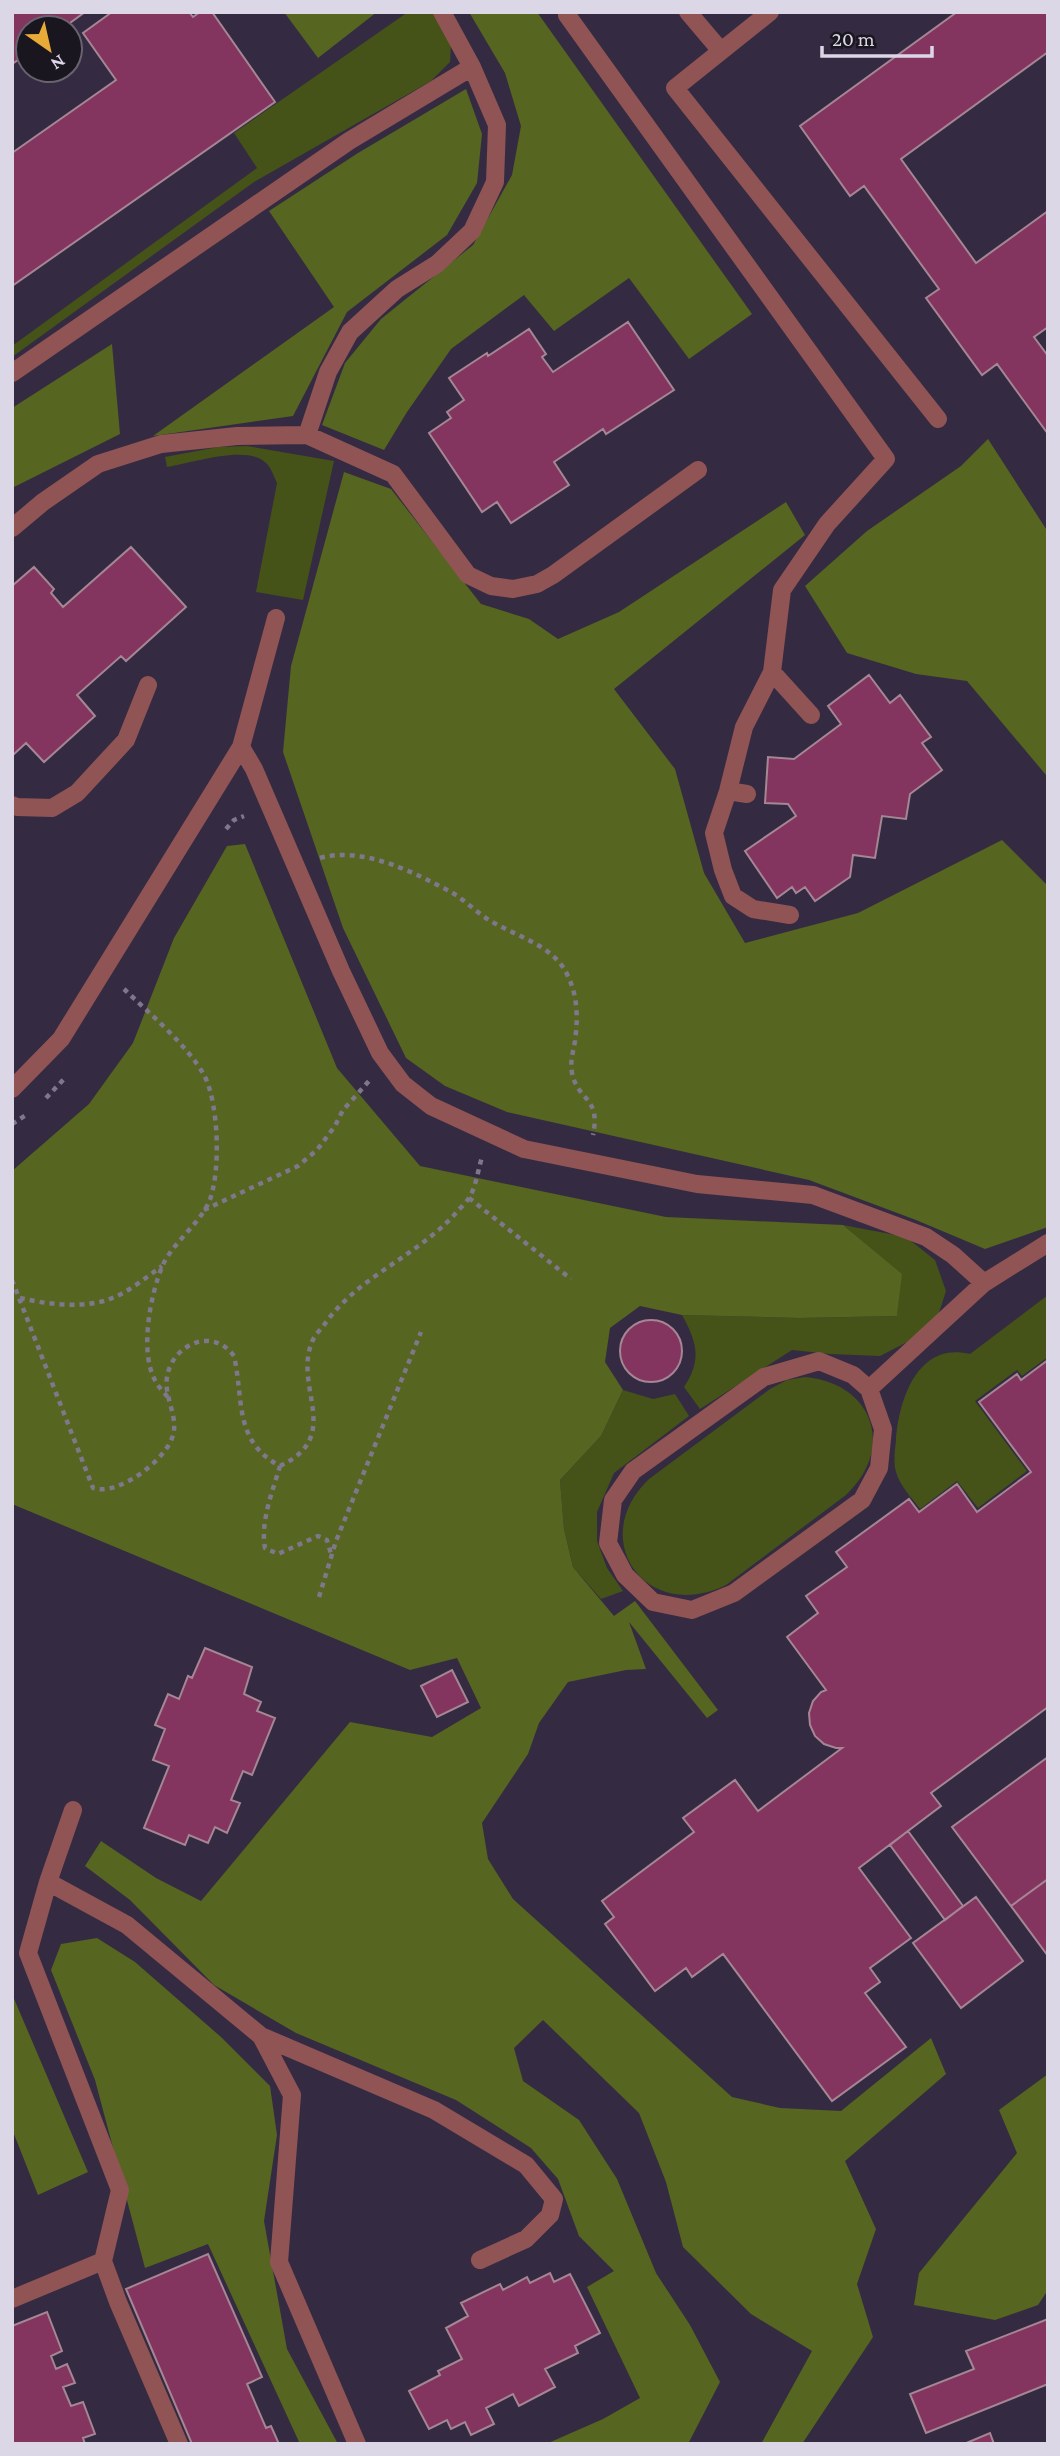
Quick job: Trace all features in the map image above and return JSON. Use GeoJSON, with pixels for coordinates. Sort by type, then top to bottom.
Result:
{"type":"FeatureCollection","features":[{"type":"Feature","properties":{"kind":"street"},"geometry":{"type":"LineString","coordinates":[[307,435],[328,372],[350,332],[397,289],[436,264],[472,231],[495,182],[497,125],[472,67],[442,12]]}},
{"type":"Feature","properties":{"kind":"street"},"geometry":{"type":"LineString","coordinates":[[568,12],[567,15],[886,459],[869,481],[827,523],[782,590],[772,672],[744,727],[714,834],[733,896],[753,909],[790,915]]}},
{"type":"Feature","properties":{"kind":"street"},"geometry":{"type":"LineString","coordinates":[[688,12],[721,51]]}},
{"type":"Feature","properties":{"kind":"street"},"geometry":{"type":"LineString","coordinates":[[770,12],[675,88],[938,419]]}},
{"type":"Feature","properties":{"kind":"street"},"geometry":{"type":"LineString","coordinates":[[12,373],[349,141],[472,67]]}},
{"type":"Feature","properties":{"kind":"street"},"geometry":{"type":"LineString","coordinates":[[12,528],[43,502],[98,464],[161,444],[237,436],[307,435],[393,474],[468,575],[491,586],[513,589],[537,584],[553,575],[698,470]]}},
{"type":"Feature","properties":{"kind":"street"},"geometry":{"type":"LineString","coordinates":[[12,1089],[61,1039],[241,747],[276,618]]}},
{"type":"Feature","properties":{"kind":"street"},"geometry":{"type":"LineString","coordinates":[[772,672],[811,715]]}},
{"type":"Feature","properties":{"kind":"street"},"geometry":{"type":"LineString","coordinates":[[12,805],[52,808],[77,793],[126,740],[148,685]]}},
{"type":"Feature","properties":{"kind":"street"},"geometry":{"type":"LineString","coordinates":[[241,747],[254,769],[374,1041],[403,1084],[431,1106],[524,1149],[697,1184],[813,1195],[926,1237],[953,1255],[984,1283]]}},
{"type":"Feature","properties":{"kind":"street"},"geometry":{"type":"LineString","coordinates":[[728,791],[747,794]]}},
{"type":"Feature","properties":{"kind":"street"},"geometry":{"type":"LineString","coordinates":[[869,1389],[984,1283],[1048,1243]]}},
{"type":"Feature","properties":{"kind":"street"},"geometry":{"type":"LineString","coordinates":[[819,1361],[853,1375],[869,1389],[883,1429],[879,1468],[862,1500],[734,1593],[692,1610],[653,1602],[625,1574],[608,1544],[613,1500],[633,1471],[764,1377],[819,1361]]}},
{"type":"Feature","properties":{"kind":"street"},"geometry":{"type":"LineString","coordinates":[[73,1810],[48,1882],[28,1953],[120,2190],[103,2261],[178,2444]]}},
{"type":"Feature","properties":{"kind":"street"},"geometry":{"type":"LineString","coordinates":[[48,1882],[127,1925],[261,2036],[434,2110],[526,2165],[554,2199],[550,2216],[526,2239],[480,2260]]}},
{"type":"Feature","properties":{"kind":"street"},"geometry":{"type":"LineString","coordinates":[[261,2036],[292,2095],[279,2262],[357,2444]]}},
{"type":"Feature","properties":{"kind":"street"},"geometry":{"type":"LineString","coordinates":[[12,2299],[103,2261]]}},
{"type":"Feature","properties":{"kind":"path"},"geometry":{"type":"LineString","coordinates":[[225,830],[234,820],[245,816],[256,821]]}},
{"type":"Feature","properties":{"kind":"path"},"geometry":{"type":"LineString","coordinates":[[296,865],[336,854],[370,858],[452,893],[488,920],[552,955],[566,971],[576,996],[577,1019],[570,1062],[573,1077],[594,1108],[596,1121],[588,1162]]}},
{"type":"Feature","properties":{"kind":"path"},"geometry":{"type":"LineString","coordinates":[[19,1298],[42,1303],[104,1301],[136,1285],[162,1266],[209,1201],[216,1169],[215,1118],[204,1075],[161,1025],[123,988],[117,999]]}},
{"type":"Feature","properties":{"kind":"path"},"geometry":{"type":"LineString","coordinates":[[40,1102],[69,1075]]}},
{"type":"Feature","properties":{"kind":"path"},"geometry":{"type":"LineString","coordinates":[[203,1210],[298,1166],[317,1150],[343,1110],[374,1076]]}},
{"type":"Feature","properties":{"kind":"path"},"geometry":{"type":"LineString","coordinates":[[12,1125],[29,1111]]}},
{"type":"Feature","properties":{"kind":"path"},"geometry":{"type":"LineString","coordinates":[[280,1465],[296,1458],[311,1440],[315,1416],[308,1368],[312,1343],[352,1292],[438,1233],[469,1198],[490,1133]]}},
{"type":"Feature","properties":{"kind":"path"},"geometry":{"type":"LineString","coordinates":[[471,1155],[481,1161]]}},
{"type":"Feature","properties":{"kind":"path"},"geometry":{"type":"LineString","coordinates":[[469,1198],[571,1279]]}},
{"type":"Feature","properties":{"kind":"path"},"geometry":{"type":"LineString","coordinates":[[162,1266],[146,1332],[151,1371],[156,1383],[170,1400]]}},
{"type":"Feature","properties":{"kind":"path"},"geometry":{"type":"LineString","coordinates":[[12,1280],[93,1488],[102,1491],[117,1486],[144,1471],[165,1452],[174,1432],[174,1416],[166,1380],[170,1366],[177,1355],[203,1340],[216,1341],[228,1348],[234,1356],[242,1417],[255,1447],[268,1459],[280,1465]]}},
{"type":"Feature","properties":{"kind":"path"},"geometry":{"type":"LineString","coordinates":[[318,1597],[331,1555],[421,1332]]}},
{"type":"Feature","properties":{"kind":"path"},"geometry":{"type":"LineString","coordinates":[[280,1465],[265,1524],[265,1548],[278,1553],[318,1536],[327,1540],[331,1555]]}},
{"type":"Feature","properties":{"kind":"green space"},"geometry":{"type":"Polygon","coordinates":[[[284,12],[377,12],[318,58],[284,12]]]}},
{"type":"Feature","properties":{"kind":"green space"},"geometry":{"type":"Polygon","coordinates":[[[408,12],[434,12],[451,45],[450,62],[431,81],[254,182],[12,357],[12,346],[257,168],[234,133],[408,12]]]}},
{"type":"Feature","properties":{"kind":"green space"},"geometry":{"type":"Polygon","coordinates":[[[469,12],[537,12],[752,314],[689,359],[629,278],[554,331],[524,295],[451,349],[384,450],[322,425],[345,363],[381,319],[473,245],[512,175],[521,126],[505,73],[469,12]]]}},
{"type":"Feature","properties":{"kind":"green space"},"geometry":{"type":"Polygon","coordinates":[[[466,89],[482,134],[477,183],[447,235],[347,312],[293,416],[153,436],[334,307],[269,211],[358,153],[466,89]]]}},
{"type":"Feature","properties":{"kind":"green space"},"geometry":{"type":"Polygon","coordinates":[[[112,344],[120,434],[12,488],[12,408],[112,344]]]}},
{"type":"Feature","properties":{"kind":"green space"},"geometry":{"type":"Polygon","coordinates":[[[988,439],[1048,532],[1046,775],[967,681],[916,674],[847,653],[805,586],[867,531],[961,466],[988,439]]]}},
{"type":"Feature","properties":{"kind":"green space"},"geometry":{"type":"Polygon","coordinates":[[[247,446],[334,461],[303,600],[256,592],[277,483],[268,465],[258,458],[233,455],[167,467],[165,457],[218,447],[247,446]]]}},
{"type":"Feature","properties":{"kind":"green space"},"geometry":{"type":"Polygon","coordinates":[[[344,472],[391,489],[481,604],[529,619],[558,639],[619,612],[786,502],[805,535],[614,689],[675,769],[704,873],[745,943],[858,913],[1002,840],[1048,886],[1048,1227],[985,1249],[809,1180],[507,1112],[445,1086],[406,1058],[343,928],[283,752],[291,666],[344,472]]]}},
{"type":"Feature","properties":{"kind":"green space"},"geometry":{"type":"Polygon","coordinates":[[[245,844],[337,1068],[420,1166],[666,1217],[843,1225],[902,1274],[897,1316],[799,1318],[682,1315],[640,1306],[610,1328],[605,1362],[623,1390],[601,1436],[560,1480],[564,1529],[573,1567],[614,1616],[635,1601],[718,1710],[707,1718],[629,1622],[646,1669],[626,1670],[568,1682],[539,1723],[528,1754],[482,1823],[488,1859],[513,1899],[732,2097],[780,2108],[841,2111],[931,2038],[946,2074],[845,2161],[876,2229],[857,2284],[873,2337],[802,2444],[761,2444],[812,2351],[751,2314],[683,2247],[666,2182],[639,2113],[543,2020],[514,2048],[523,2081],[579,2120],[617,2179],[656,2273],[690,2325],[720,2382],[688,2444],[546,2444],[603,2419],[640,2398],[587,2287],[614,2271],[579,2236],[558,2179],[531,2148],[456,2100],[296,2033],[214,1985],[130,1900],[85,1866],[101,1841],[156,1878],[201,1901],[350,1722],[432,1737],[481,1708],[457,1658],[410,1670],[12,1504],[12,1171],[89,1104],[133,1043],[174,938],[227,846],[245,844]]]}},
{"type":"Feature","properties":{"kind":"green space"},"geometry":{"type":"Polygon","coordinates":[[[843,1225],[906,1237],[935,1260],[946,1291],[938,1316],[915,1338],[880,1356],[792,1350],[700,1409],[684,1387],[693,1368],[695,1351],[682,1315],[799,1318],[897,1316],[901,1274],[843,1225]]]}},
{"type":"Feature","properties":{"kind":"green space"},"geometry":{"type":"Polygon","coordinates":[[[1048,1295],[1048,1357],[1022,1376],[1017,1370],[975,1401],[1027,1471],[978,1508],[957,1481],[920,1509],[900,1482],[894,1460],[902,1407],[915,1377],[937,1356],[952,1352],[970,1354],[1048,1295]]]}},
{"type":"Feature","properties":{"kind":"green space"},"geometry":{"type":"Polygon","coordinates":[[[805,1377],[828,1382],[847,1391],[861,1405],[870,1421],[873,1439],[870,1458],[861,1477],[846,1495],[726,1585],[697,1594],[671,1593],[650,1584],[634,1569],[625,1549],[623,1526],[631,1502],[649,1479],[770,1389],[787,1380],[805,1377]]]}},
{"type":"Feature","properties":{"kind":"green space"},"geometry":{"type":"Polygon","coordinates":[[[623,1390],[653,1399],[675,1394],[689,1416],[614,1473],[597,1512],[597,1541],[607,1568],[623,1591],[601,1599],[573,1567],[564,1529],[560,1480],[601,1436],[623,1390]]]}},
{"type":"Feature","properties":{"kind":"green space"},"geometry":{"type":"Polygon","coordinates":[[[97,1938],[135,1962],[221,2037],[270,2086],[277,2135],[264,2221],[287,2349],[338,2444],[300,2444],[208,2244],[145,2268],[95,2080],[51,1970],[61,1944],[97,1938]]]}},
{"type":"Feature","properties":{"kind":"green space"},"geometry":{"type":"Polygon","coordinates":[[[12,1994],[88,2172],[38,2195],[12,2129],[12,1994]]]}},
{"type":"Feature","properties":{"kind":"green space"},"geometry":{"type":"Polygon","coordinates":[[[1048,2074],[1048,2290],[1038,2305],[995,2320],[914,2305],[919,2273],[1017,2153],[999,2110],[1048,2074]]]}},
{"type":"Feature","properties":{"kind":"building"},"geometry":{"type":"Polygon","coordinates":[[[12,12],[85,12],[14,14],[12,64],[12,12]]]}},
{"type":"Feature","properties":{"kind":"building"},"geometry":{"type":"Polygon","coordinates":[[[112,12],[189,12],[193,17],[200,12],[212,12],[275,102],[12,286],[12,153],[116,80],[84,32],[112,12]]]}},
{"type":"Feature","properties":{"kind":"building"},"geometry":{"type":"Polygon","coordinates":[[[957,12],[1048,12],[1048,52],[901,159],[976,263],[1048,211],[1048,327],[1034,337],[1048,356],[1048,434],[997,364],[982,375],[926,298],[939,289],[864,186],[850,196],[800,126],[957,12]]]}},
{"type":"Feature","properties":{"kind":"building"},"geometry":{"type":"Polygon","coordinates":[[[628,322],[674,390],[606,434],[603,429],[554,462],[569,485],[511,523],[497,502],[482,512],[429,433],[451,418],[447,412],[464,400],[449,378],[529,329],[546,354],[542,357],[553,372],[628,322]]]}},
{"type":"Feature","properties":{"kind":"building"},"geometry":{"type":"Polygon","coordinates":[[[131,547],[186,607],[126,661],[121,656],[77,695],[95,716],[44,762],[26,743],[13,755],[12,586],[34,567],[54,589],[51,593],[63,607],[131,547]]]}},
{"type":"Feature","properties":{"kind":"building"},"geometry":{"type":"Polygon","coordinates":[[[869,675],[890,703],[900,695],[931,737],[922,743],[942,770],[910,794],[906,819],[882,816],[875,858],[853,855],[850,877],[815,901],[805,887],[796,893],[792,887],[777,898],[745,851],[796,816],[788,804],[765,803],[768,757],[794,759],[841,724],[828,706],[869,675]]]}},
{"type":"Feature","properties":{"kind":"building"},"geometry":{"type":"Polygon","coordinates":[[[645,1320],[657,1320],[673,1329],[680,1339],[680,1363],[673,1373],[657,1382],[645,1382],[634,1377],[625,1368],[620,1357],[620,1345],[625,1334],[634,1325],[645,1320]]]}},
{"type":"Feature","properties":{"kind":"building"},"geometry":{"type":"Polygon","coordinates":[[[1048,1360],[1048,1707],[931,1793],[941,1806],[859,1868],[911,1938],[870,1968],[880,1982],[865,1993],[906,2047],[832,2101],[723,1954],[692,1977],[686,1968],[655,1991],[605,1924],[614,1917],[602,1901],[694,1832],[683,1818],[735,1780],[758,1811],[842,1748],[824,1744],[815,1736],[809,1713],[813,1701],[826,1690],[787,1637],[818,1613],[806,1596],[847,1567],[836,1552],[909,1499],[919,1512],[957,1484],[977,1512],[1031,1472],[979,1402],[1017,1374],[1021,1380],[1048,1360]]]}},
{"type":"Feature","properties":{"kind":"building"},"geometry":{"type":"Polygon","coordinates":[[[205,1648],[252,1667],[244,1694],[261,1702],[257,1711],[275,1718],[252,1775],[243,1771],[231,1800],[240,1803],[227,1833],[215,1827],[208,1843],[189,1835],[185,1845],[144,1828],[169,1766],[153,1760],[165,1729],[155,1725],[168,1694],[179,1699],[188,1676],[192,1678],[205,1648]]]}},
{"type":"Feature","properties":{"kind":"building"},"geometry":{"type":"Polygon","coordinates":[[[452,1670],[468,1702],[437,1717],[421,1686],[452,1670]]]}},
{"type":"Feature","properties":{"kind":"building"},"geometry":{"type":"Polygon","coordinates":[[[1048,1757],[1048,1879],[1011,1906],[952,1827],[1048,1757]]]}},
{"type":"Feature","properties":{"kind":"building"},"geometry":{"type":"Polygon","coordinates":[[[908,1831],[963,1906],[945,1920],[890,1845],[908,1831]]]}},
{"type":"Feature","properties":{"kind":"building"},"geometry":{"type":"Polygon","coordinates":[[[1048,1879],[1048,1956],[1011,1906],[1048,1879]]]}},
{"type":"Feature","properties":{"kind":"building"},"geometry":{"type":"Polygon","coordinates":[[[976,1897],[1023,1961],[961,2008],[913,1943],[976,1897]]]}},
{"type":"Feature","properties":{"kind":"building"},"geometry":{"type":"Polygon","coordinates":[[[208,2254],[262,2377],[247,2384],[266,2428],[271,2426],[279,2444],[192,2444],[126,2289],[208,2254]]]}},
{"type":"Feature","properties":{"kind":"building"},"geometry":{"type":"Polygon","coordinates":[[[550,2273],[554,2282],[570,2274],[600,2333],[575,2346],[578,2353],[545,2369],[555,2387],[519,2406],[513,2394],[486,2408],[494,2424],[471,2435],[465,2422],[451,2429],[447,2420],[429,2429],[409,2391],[440,2375],[438,2371],[462,2359],[446,2328],[468,2316],[461,2303],[500,2284],[503,2290],[527,2277],[530,2283],[550,2273]]]}},
{"type":"Feature","properties":{"kind":"building"},"geometry":{"type":"Polygon","coordinates":[[[47,2312],[62,2351],[51,2356],[56,2369],[67,2364],[75,2383],[63,2387],[71,2406],[83,2402],[95,2434],[83,2438],[85,2444],[12,2444],[12,2326],[47,2312]]]}},
{"type":"Feature","properties":{"kind":"building"},"geometry":{"type":"Polygon","coordinates":[[[1048,2319],[1048,2384],[926,2433],[910,2394],[974,2369],[966,2351],[1048,2319]]]}},
{"type":"Feature","properties":{"kind":"building"},"geometry":{"type":"Polygon","coordinates":[[[990,2433],[994,2444],[964,2444],[990,2433]]]}}]}
